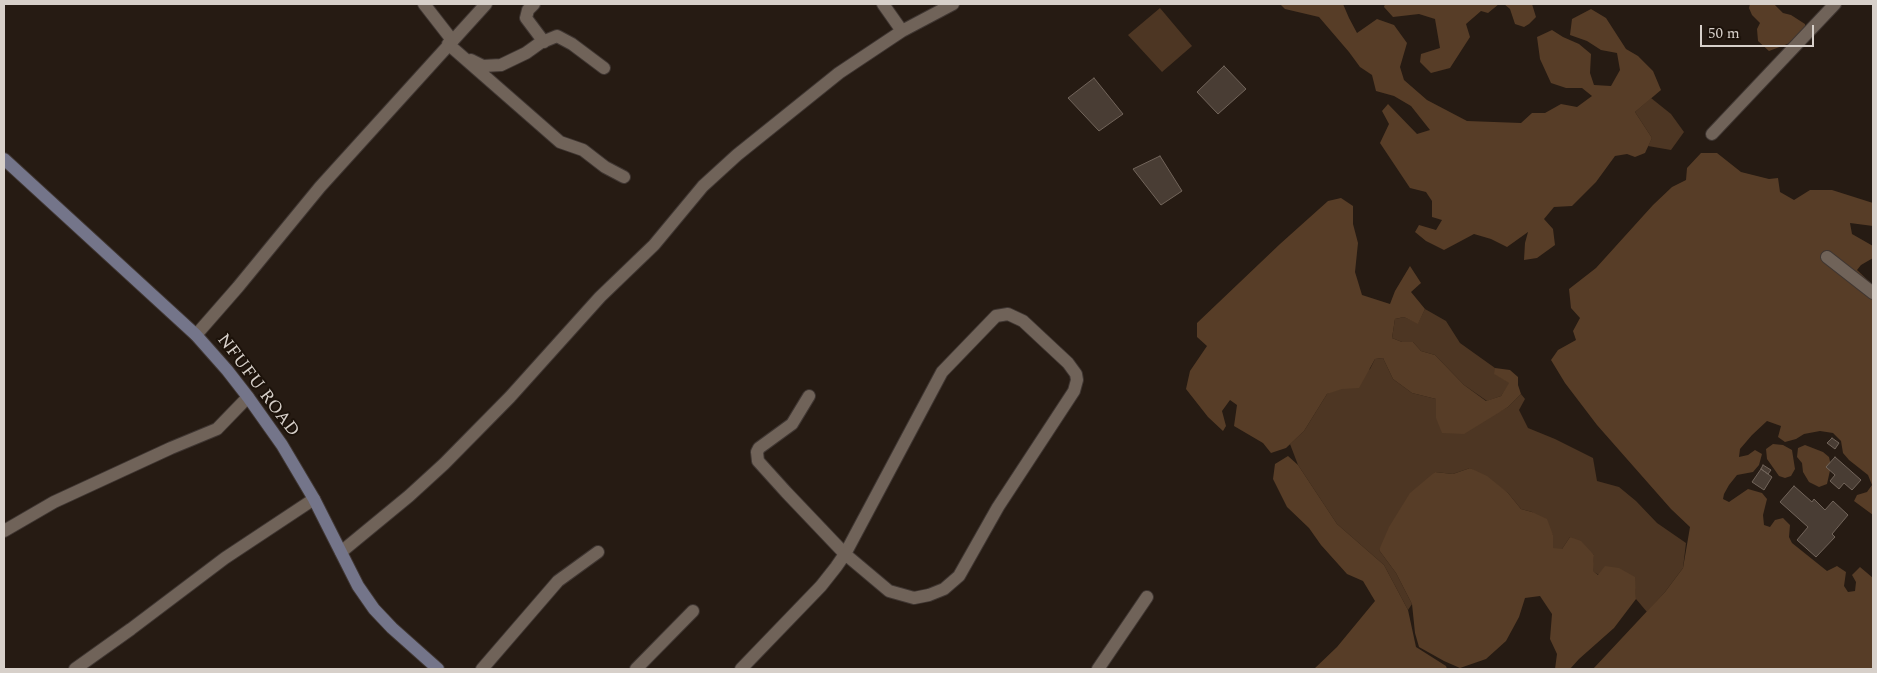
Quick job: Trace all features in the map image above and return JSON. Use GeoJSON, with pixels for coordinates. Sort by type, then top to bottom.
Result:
{"type":"FeatureCollection","features":[{"type":"Feature","properties":{"kind":"street"},"geometry":{"type":"LineString","coordinates":[[424,4],[460,55],[560,142],[583,150],[605,168],[624,177]]}},
{"type":"Feature","properties":{"kind":"street"},"geometry":{"type":"LineString","coordinates":[[196,335],[320,187],[486,4]]}},
{"type":"Feature","properties":{"kind":"street"},"geometry":{"type":"LineString","coordinates":[[534,4],[528,10],[526,18],[544,42]]}},
{"type":"Feature","properties":{"kind":"street"},"geometry":{"type":"LineString","coordinates":[[883,4],[902,31]]}},
{"type":"Feature","properties":{"kind":"street"},"geometry":{"type":"LineString","coordinates":[[341,552],[409,496],[444,464],[510,397],[600,298],[654,245],[688,203],[717,173],[839,73],[902,31],[953,4]]}},
{"type":"Feature","properties":{"kind":"street"},"geometry":{"type":"LineString","coordinates":[[1712,134],[1834,4]]}},
{"type":"Feature","properties":{"kind":"street"},"geometry":{"type":"LineString","coordinates":[[460,55],[483,66],[501,65],[557,36],[572,44],[604,68]]}},
{"type":"Feature","properties":{"kind":"street","name":"NFUFU ROAD"},"geometry":{"type":"LineString","coordinates":[[4,159],[196,335],[248,397],[282,445],[314,499],[358,586],[374,609],[434,668]]}},
{"type":"Feature","properties":{"kind":"street"},"geometry":{"type":"LineString","coordinates":[[1827,257],[1873,294]]}},
{"type":"Feature","properties":{"kind":"street"},"geometry":{"type":"LineString","coordinates":[[741,669],[820,586],[845,554],[942,372],[996,316],[1008,314],[1023,322],[1072,369],[1077,380],[1074,391],[998,507],[966,567],[944,589],[914,598],[894,593],[874,580],[845,554],[758,461],[757,452],[762,444],[792,424],[809,396]]}},
{"type":"Feature","properties":{"kind":"street"},"geometry":{"type":"LineString","coordinates":[[4,531],[54,502],[171,448],[212,432],[222,426],[248,397]]}},
{"type":"Feature","properties":{"kind":"street"},"geometry":{"type":"LineString","coordinates":[[75,669],[225,558],[314,499]]}},
{"type":"Feature","properties":{"kind":"street"},"geometry":{"type":"LineString","coordinates":[[482,669],[558,581],[598,552]]}},
{"type":"Feature","properties":{"kind":"street"},"geometry":{"type":"LineString","coordinates":[[1098,669],[1147,597]]}},
{"type":"Feature","properties":{"kind":"street"},"geometry":{"type":"LineString","coordinates":[[636,669],[693,610]]}},
{"type":"Feature","properties":{"kind":"shaded area"},"geometry":{"type":"Polygon","coordinates":[[[1280,4],[1343,4],[1357,33],[1377,19],[1394,25],[1407,43],[1400,67],[1404,80],[1427,100],[1467,121],[1521,123],[1532,113],[1545,113],[1561,104],[1577,107],[1592,96],[1582,88],[1566,88],[1551,83],[1540,59],[1537,37],[1552,30],[1579,44],[1591,54],[1590,73],[1594,85],[1611,86],[1620,70],[1617,53],[1601,50],[1587,41],[1570,35],[1572,19],[1591,9],[1606,18],[1626,49],[1638,56],[1653,71],[1661,90],[1635,112],[1652,138],[1645,153],[1635,157],[1627,154],[1615,156],[1596,182],[1572,206],[1554,207],[1544,219],[1553,229],[1555,245],[1537,258],[1524,260],[1528,232],[1507,247],[1491,239],[1474,234],[1444,250],[1426,241],[1415,232],[1419,225],[1436,230],[1442,220],[1432,217],[1432,201],[1426,192],[1410,188],[1380,143],[1389,124],[1382,111],[1388,104],[1417,134],[1430,130],[1411,106],[1394,96],[1376,91],[1372,75],[1360,67],[1319,17],[1285,9],[1280,4]]]}},
{"type":"Feature","properties":{"kind":"shaded area"},"geometry":{"type":"Polygon","coordinates":[[[1385,4],[1499,4],[1488,13],[1481,11],[1466,24],[1470,37],[1450,68],[1431,73],[1420,62],[1421,54],[1440,48],[1435,19],[1419,14],[1393,17],[1384,7],[1385,4]]]}},
{"type":"Feature","properties":{"kind":"shaded area"},"geometry":{"type":"Polygon","coordinates":[[[1504,4],[1532,4],[1536,17],[1524,27],[1515,24],[1510,9],[1504,4]]]}},
{"type":"Feature","properties":{"kind":"shaded area"},"geometry":{"type":"Polygon","coordinates":[[[1750,4],[1774,4],[1783,13],[1791,15],[1805,24],[1806,41],[1790,43],[1769,51],[1758,41],[1757,29],[1760,23],[1752,15],[1749,8],[1750,4]]]}},
{"type":"Feature","properties":{"kind":"shaded area"},"geometry":{"type":"Polygon","coordinates":[[[1160,8],[1192,46],[1162,72],[1128,35],[1160,8]]]}},
{"type":"Feature","properties":{"kind":"shaded area"},"geometry":{"type":"Polygon","coordinates":[[[1651,98],[1671,114],[1684,132],[1671,150],[1648,146],[1652,138],[1635,112],[1651,98]]]}},
{"type":"Feature","properties":{"kind":"shaded area"},"geometry":{"type":"Polygon","coordinates":[[[1701,153],[1717,153],[1741,172],[1769,179],[1778,178],[1780,192],[1794,200],[1810,190],[1832,190],[1873,203],[1873,226],[1850,223],[1852,234],[1873,246],[1873,258],[1861,265],[1857,270],[1873,285],[1873,515],[1854,501],[1857,495],[1867,492],[1872,485],[1868,475],[1843,453],[1841,441],[1833,433],[1820,431],[1804,434],[1796,439],[1785,442],[1778,437],[1781,426],[1767,421],[1740,449],[1739,457],[1748,455],[1755,450],[1762,454],[1759,465],[1753,472],[1737,475],[1729,485],[1723,499],[1729,502],[1748,489],[1762,493],[1767,499],[1763,515],[1764,525],[1770,527],[1775,520],[1783,518],[1790,525],[1789,537],[1792,543],[1827,571],[1837,566],[1846,572],[1844,586],[1848,592],[1855,591],[1856,582],[1852,575],[1860,567],[1873,578],[1873,669],[1593,669],[1665,592],[1683,568],[1690,527],[1671,509],[1597,425],[1565,383],[1551,360],[1558,350],[1576,340],[1573,331],[1580,318],[1571,308],[1569,289],[1596,268],[1653,205],[1672,187],[1686,180],[1687,168],[1701,153]]]}},
{"type":"Feature","properties":{"kind":"shaded area"},"geometry":{"type":"Polygon","coordinates":[[[1341,198],[1353,206],[1353,224],[1358,243],[1355,272],[1362,295],[1390,304],[1395,291],[1410,266],[1421,283],[1411,292],[1425,309],[1418,324],[1404,317],[1395,319],[1392,338],[1402,342],[1413,342],[1421,351],[1435,355],[1464,385],[1486,401],[1501,396],[1509,383],[1494,374],[1495,368],[1510,370],[1518,377],[1521,394],[1508,407],[1464,434],[1442,433],[1436,418],[1436,399],[1412,393],[1393,379],[1383,358],[1375,359],[1359,388],[1342,389],[1327,394],[1304,431],[1286,448],[1271,453],[1263,443],[1234,426],[1237,405],[1230,400],[1222,411],[1226,426],[1223,431],[1208,417],[1186,389],[1190,371],[1207,346],[1197,337],[1197,323],[1328,201],[1341,198]]]}},
{"type":"Feature","properties":{"kind":"shaded area"},"geometry":{"type":"Polygon","coordinates":[[[1425,309],[1446,321],[1460,343],[1495,368],[1495,374],[1510,383],[1501,396],[1487,401],[1464,385],[1435,355],[1421,351],[1413,342],[1402,342],[1392,338],[1395,319],[1404,317],[1418,323],[1425,309]]]}},
{"type":"Feature","properties":{"kind":"shaded area"},"geometry":{"type":"Polygon","coordinates":[[[1383,358],[1393,379],[1412,393],[1436,399],[1436,418],[1487,418],[1508,407],[1521,394],[1525,399],[1519,410],[1528,428],[1593,458],[1597,481],[1619,487],[1636,501],[1657,523],[1686,543],[1683,568],[1665,592],[1647,612],[1636,599],[1634,577],[1599,575],[1592,571],[1594,555],[1570,537],[1562,549],[1553,549],[1553,535],[1532,512],[1521,509],[1508,493],[1470,468],[1453,474],[1435,472],[1379,550],[1396,573],[1412,604],[1408,610],[1384,565],[1337,524],[1298,465],[1290,444],[1304,431],[1327,394],[1370,369],[1375,359],[1383,358]]]}},
{"type":"Feature","properties":{"kind":"shaded area"},"geometry":{"type":"Polygon","coordinates":[[[1773,444],[1783,445],[1792,450],[1795,469],[1791,476],[1785,478],[1779,476],[1767,459],[1766,449],[1773,444]]]}},
{"type":"Feature","properties":{"kind":"shaded area"},"geometry":{"type":"Polygon","coordinates":[[[1805,445],[1823,452],[1829,457],[1831,466],[1827,484],[1819,487],[1809,482],[1803,472],[1802,463],[1797,457],[1798,448],[1805,445]]]}},
{"type":"Feature","properties":{"kind":"shaded area"},"geometry":{"type":"Polygon","coordinates":[[[1288,456],[1298,465],[1337,524],[1384,565],[1408,610],[1416,647],[1446,666],[1447,669],[1314,669],[1337,647],[1375,601],[1363,581],[1347,574],[1321,545],[1309,528],[1287,507],[1273,479],[1275,464],[1288,456]]]}},
{"type":"Feature","properties":{"kind":"shaded area"},"geometry":{"type":"Polygon","coordinates":[[[1470,468],[1487,476],[1508,493],[1521,509],[1547,519],[1553,535],[1553,548],[1562,549],[1570,537],[1581,541],[1594,555],[1593,571],[1598,575],[1605,566],[1619,568],[1635,577],[1636,599],[1614,628],[1570,669],[1555,669],[1557,654],[1550,639],[1552,614],[1540,596],[1525,598],[1519,617],[1506,641],[1486,659],[1460,668],[1419,647],[1415,633],[1412,604],[1396,573],[1379,550],[1389,527],[1410,493],[1435,472],[1453,474],[1470,468]]]}},
{"type":"Feature","properties":{"kind":"building"},"geometry":{"type":"Polygon","coordinates":[[[1224,66],[1246,89],[1218,114],[1197,92],[1224,66]]]}},
{"type":"Feature","properties":{"kind":"building"},"geometry":{"type":"Polygon","coordinates":[[[1094,78],[1123,114],[1099,131],[1068,98],[1094,78]]]}},
{"type":"Feature","properties":{"kind":"building"},"geometry":{"type":"Polygon","coordinates":[[[1160,156],[1182,191],[1161,205],[1133,169],[1160,156]]]}},
{"type":"Feature","properties":{"kind":"building"},"geometry":{"type":"Polygon","coordinates":[[[1832,438],[1839,443],[1835,449],[1827,443],[1832,438]]]}},
{"type":"Feature","properties":{"kind":"building"},"geometry":{"type":"Polygon","coordinates":[[[1835,457],[1861,480],[1852,490],[1844,483],[1839,489],[1830,481],[1835,475],[1826,467],[1835,457]]]}},
{"type":"Feature","properties":{"kind":"building"},"geometry":{"type":"Polygon","coordinates":[[[1763,465],[1771,470],[1768,474],[1761,469],[1763,465]]]}},
{"type":"Feature","properties":{"kind":"building"},"geometry":{"type":"Polygon","coordinates":[[[1761,469],[1772,477],[1764,490],[1752,482],[1761,469]]]}},
{"type":"Feature","properties":{"kind":"building"},"geometry":{"type":"Polygon","coordinates":[[[1794,486],[1812,502],[1814,499],[1825,510],[1833,501],[1848,515],[1832,534],[1835,537],[1816,557],[1797,540],[1808,527],[1780,502],[1794,486]]]}}]}
